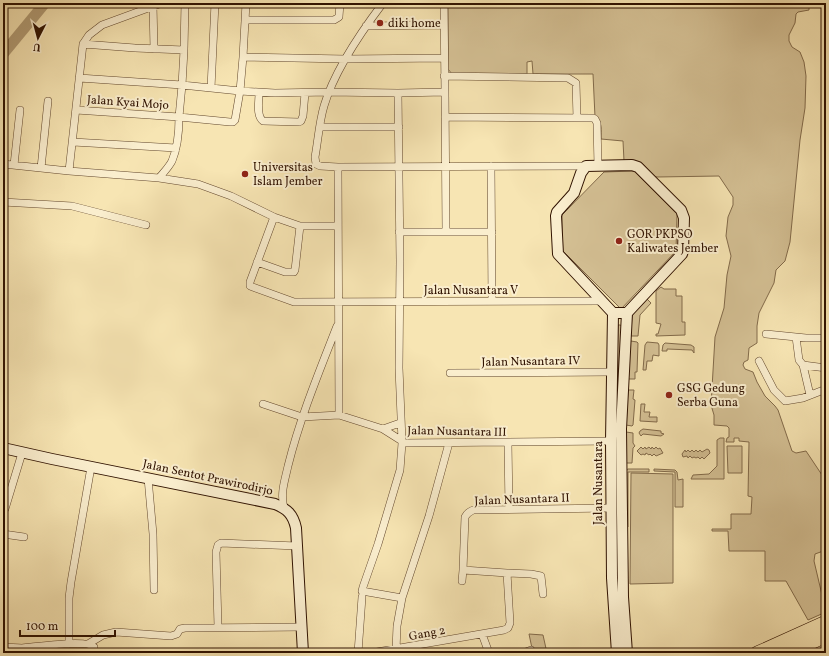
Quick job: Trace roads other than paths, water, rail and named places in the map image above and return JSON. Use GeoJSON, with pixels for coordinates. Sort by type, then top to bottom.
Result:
{"type":"FeatureCollection","features":[{"type":"Feature","properties":{"kind":"highway"},"geometry":{"type":"LineString","coordinates":[[757,653],[826,622]]}},
{"type":"Feature","properties":{"kind":"highway"},"geometry":{"type":"LineString","coordinates":[[788,653],[826,636]]}},
{"type":"Feature","properties":{"kind":"street"},"geometry":{"type":"LineString","coordinates":[[162,3],[153,5],[102,25],[89,35],[83,44],[184,50]]}},
{"type":"Feature","properties":{"kind":"street","name":"Jalan Kyai Mojo"},"geometry":{"type":"LineString","coordinates":[[159,178],[172,162],[176,148],[182,85],[185,3]]}},
{"type":"Feature","properties":{"kind":"street"},"geometry":{"type":"LineString","coordinates":[[211,88],[214,3]]}},
{"type":"Feature","properties":{"kind":"street"},"geometry":{"type":"LineString","coordinates":[[240,91],[246,3]]}},
{"type":"Feature","properties":{"kind":"street"},"geometry":{"type":"LineString","coordinates":[[245,20],[334,20],[339,17],[340,3]]}},
{"type":"Feature","properties":{"kind":"street"},"geometry":{"type":"LineString","coordinates":[[383,3],[366,26],[346,59],[329,92],[320,127],[315,157],[316,164],[320,166],[338,167],[398,166],[446,166],[491,166],[586,166],[636,166],[681,210],[683,215],[682,254],[627,313],[614,313],[558,254],[557,251],[557,212],[574,193],[586,166]]}},
{"type":"Feature","properties":{"kind":"street"},"geometry":{"type":"LineString","coordinates":[[444,3],[446,232]]}},
{"type":"Feature","properties":{"kind":"street"},"geometry":{"type":"LineString","coordinates":[[153,5],[154,49]]}},
{"type":"Feature","properties":{"kind":"street"},"geometry":{"type":"LineString","coordinates":[[366,26],[444,25]]}},
{"type":"Feature","properties":{"kind":"street","name":"Jalan Kyai Mojo"},"geometry":{"type":"LineString","coordinates":[[69,171],[83,44]]}},
{"type":"Feature","properties":{"kind":"street"},"geometry":{"type":"LineString","coordinates":[[243,57],[346,59],[444,58]]}},
{"type":"Feature","properties":{"kind":"street"},"geometry":{"type":"LineString","coordinates":[[444,76],[568,78],[576,83],[577,118]]}},
{"type":"Feature","properties":{"kind":"street","name":"Jalan Kyai Mojo"},"geometry":{"type":"LineString","coordinates":[[79,78],[182,85],[259,93],[445,92]]}},
{"type":"Feature","properties":{"kind":"street","name":"Jalan Kyai Mojo"},"geometry":{"type":"LineString","coordinates":[[76,110],[230,122],[234,121],[240,91]]}},
{"type":"Feature","properties":{"kind":"street"},"geometry":{"type":"LineString","coordinates":[[259,93],[260,119],[263,121],[299,122],[302,118],[305,93]]}},
{"type":"Feature","properties":{"kind":"street"},"geometry":{"type":"LineString","coordinates":[[398,93],[400,301],[399,368],[400,423],[402,442],[400,470],[362,591],[402,598]]}},
{"type":"Feature","properties":{"kind":"street"},"geometry":{"type":"LineString","coordinates":[[41,168],[48,101]]}},
{"type":"Feature","properties":{"kind":"street"},"geometry":{"type":"LineString","coordinates":[[14,165],[20,110]]}},
{"type":"Feature","properties":{"kind":"street"},"geometry":{"type":"LineString","coordinates":[[445,117],[593,118],[596,121],[598,166]]}},
{"type":"Feature","properties":{"kind":"street"},"geometry":{"type":"LineString","coordinates":[[320,127],[398,127]]}},
{"type":"Feature","properties":{"kind":"street"},"geometry":{"type":"LineString","coordinates":[[73,142],[176,148]]}},
{"type":"Feature","properties":{"kind":"street"},"geometry":{"type":"LineString","coordinates":[[3,164],[159,178],[198,184],[231,196],[274,217],[300,226],[338,226]]}},
{"type":"Feature","properties":{"kind":"street"},"geometry":{"type":"LineString","coordinates":[[491,166],[492,301]]}},
{"type":"Feature","properties":{"kind":"street"},"geometry":{"type":"LineString","coordinates":[[338,167],[339,415]]}},
{"type":"Feature","properties":{"kind":"street"},"geometry":{"type":"LineString","coordinates":[[3,202],[72,206],[146,224]]}},
{"type":"Feature","properties":{"kind":"street"},"geometry":{"type":"LineString","coordinates":[[274,217],[257,262],[285,272],[294,272],[295,270],[300,226]]}},
{"type":"Feature","properties":{"kind":"street"},"geometry":{"type":"LineString","coordinates":[[399,232],[492,232]]}},
{"type":"Feature","properties":{"kind":"street","name":"Jalan Nusantara V"},"geometry":{"type":"LineString","coordinates":[[257,262],[250,286],[294,302],[602,301]]}},
{"type":"Feature","properties":{"kind":"street","name":"Jalan Nusantara"},"geometry":{"type":"LineString","coordinates":[[614,313],[612,372],[617,411],[623,597],[627,653]]}},
{"type":"Feature","properties":{"kind":"street","name":"Jalan Nusantara"},"geometry":{"type":"LineString","coordinates":[[617,653],[612,584],[611,441],[617,411],[627,313]]}},
{"type":"Feature","properties":{"kind":"street"},"geometry":{"type":"LineString","coordinates":[[279,506],[293,443],[338,322]]}},
{"type":"Feature","properties":{"kind":"street"},"geometry":{"type":"LineString","coordinates":[[766,334],[826,338]]}},
{"type":"Feature","properties":{"kind":"street"},"geometry":{"type":"LineString","coordinates":[[796,337],[799,360],[803,365],[810,395]]}},
{"type":"Feature","properties":{"kind":"street"},"geometry":{"type":"LineString","coordinates":[[759,361],[774,390],[785,401],[791,401],[826,389]]}},
{"type":"Feature","properties":{"kind":"street"},"geometry":{"type":"LineString","coordinates":[[803,365],[826,368]]}},
{"type":"Feature","properties":{"kind":"street","name":"Jalan Nusantara IV"},"geometry":{"type":"LineString","coordinates":[[450,374],[612,372]]}},
{"type":"Feature","properties":{"kind":"street","name":"Jalan Nusantara III"},"geometry":{"type":"LineString","coordinates":[[263,404],[302,417],[339,415],[383,429],[402,442],[508,443],[611,441]]}},
{"type":"Feature","properties":{"kind":"street"},"geometry":{"type":"LineString","coordinates":[[383,429],[400,423]]}},
{"type":"Feature","properties":{"kind":"street"},"geometry":{"type":"LineString","coordinates":[[396,650],[397,626],[402,598],[449,443]]}},
{"type":"Feature","properties":{"kind":"street"},"geometry":{"type":"LineString","coordinates":[[508,443],[510,509]]}},
{"type":"Feature","properties":{"kind":"street","name":"Jalan Sentot Prawirodirjo"},"geometry":{"type":"LineString","coordinates":[[3,448],[279,506],[292,516],[295,522],[303,653]]}},
{"type":"Feature","properties":{"kind":"street"},"geometry":{"type":"LineString","coordinates":[[5,509],[22,453]]}},
{"type":"Feature","properties":{"kind":"street"},"geometry":{"type":"LineString","coordinates":[[69,644],[70,582],[91,467]]}},
{"type":"Feature","properties":{"kind":"street"},"geometry":{"type":"LineString","coordinates":[[148,478],[153,534],[154,590]]}},
{"type":"Feature","properties":{"kind":"street","name":"Jalan Nusantara II"},"geometry":{"type":"LineString","coordinates":[[463,570],[465,517],[467,513],[473,510],[611,508]]}},
{"type":"Feature","properties":{"kind":"street"},"geometry":{"type":"LineString","coordinates":[[3,534],[24,537]]}},
{"type":"Feature","properties":{"kind":"street"},"geometry":{"type":"LineString","coordinates":[[218,627],[216,557],[218,545],[297,546]]}},
{"type":"Feature","properties":{"kind":"street"},"geometry":{"type":"LineString","coordinates":[[462,581],[463,570],[531,574],[540,576],[544,594]]}},
{"type":"Feature","properties":{"kind":"street","name":"Gang 2"},"geometry":{"type":"LineString","coordinates":[[371,653],[396,650],[504,630],[509,626],[507,573]]}},
{"type":"Feature","properties":{"kind":"street"},"geometry":{"type":"LineString","coordinates":[[358,653],[362,597]]}},
{"type":"Feature","properties":{"kind":"street"},"geometry":{"type":"LineString","coordinates":[[3,622],[3,628]]}},
{"type":"Feature","properties":{"kind":"street"},"geometry":{"type":"LineString","coordinates":[[88,644],[103,635],[116,632],[171,636],[177,634],[180,629],[185,628],[302,627]]}},
{"type":"Feature","properties":{"kind":"street"},"geometry":{"type":"LineString","coordinates":[[482,634],[489,653]]}},
{"type":"Feature","properties":{"kind":"street"},"geometry":{"type":"LineString","coordinates":[[3,647],[20,648],[88,644],[92,645],[94,648],[94,653]]}},
{"type":"Feature","properties":{"kind":"street"},"geometry":{"type":"LineString","coordinates":[[523,653],[531,650]]}},
{"type":"Feature","properties":{"kind":"waterway"},"geometry":{"type":"LineString","coordinates":[[3,54],[45,3]]}},
{"type":"Feature","properties":{"kind":"place","name":"diki home"},"geometry":{"type":"Point","coordinates":[380,23]}},
{"type":"Feature","properties":{"kind":"place","name":"Universitas Islam Jember"},"geometry":{"type":"Point","coordinates":[245,174]}},
{"type":"Feature","properties":{"kind":"place","name":"GOR PKPSO Kaliwates Jember"},"geometry":{"type":"Point","coordinates":[619,241]}},
{"type":"Feature","properties":{"kind":"place","name":"GSG Gedung Serba Guna"},"geometry":{"type":"Point","coordinates":[669,395]}}]}
